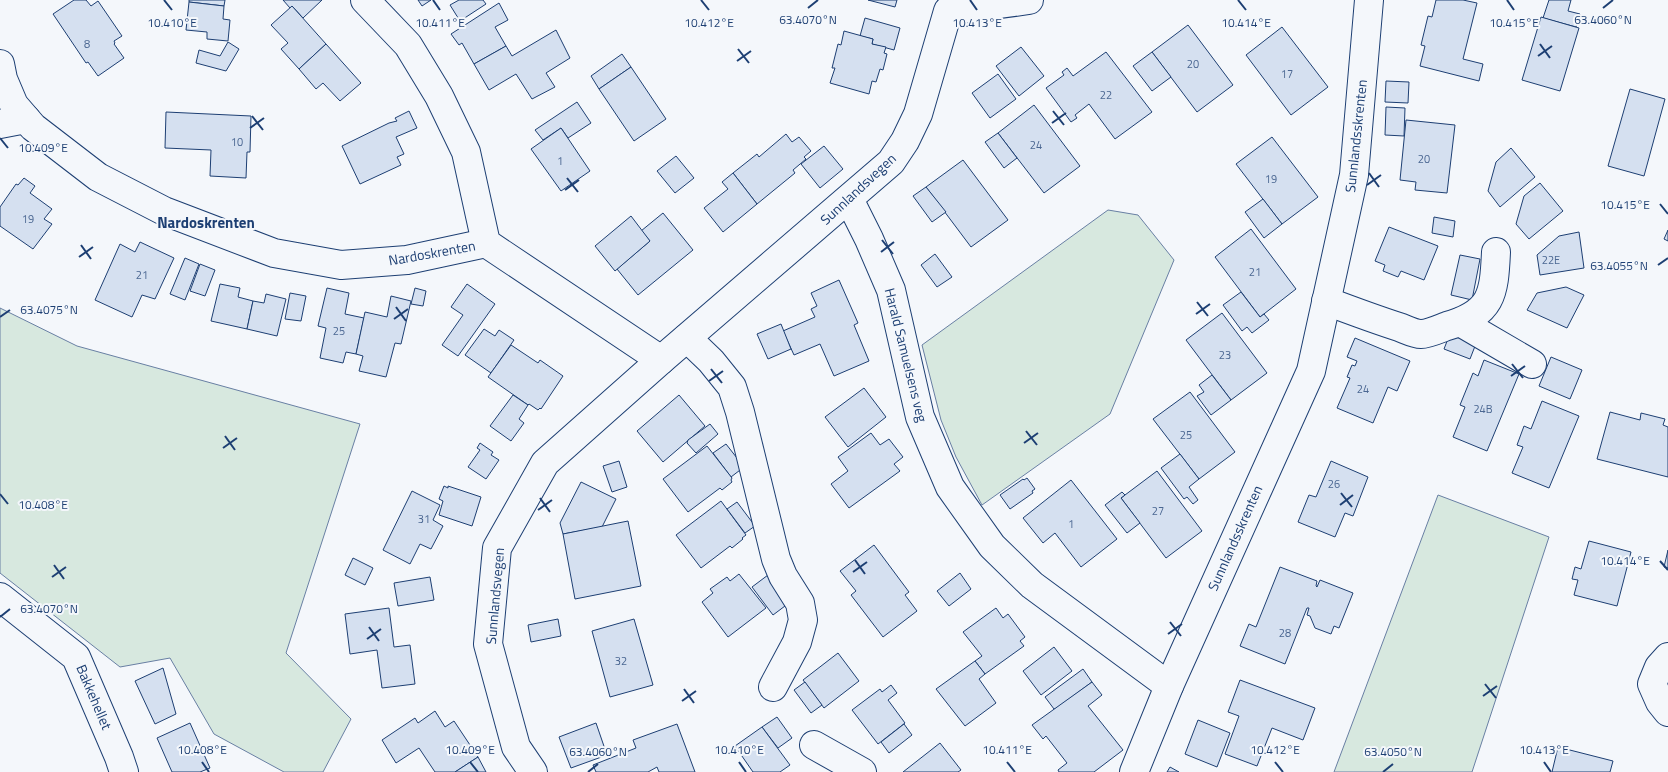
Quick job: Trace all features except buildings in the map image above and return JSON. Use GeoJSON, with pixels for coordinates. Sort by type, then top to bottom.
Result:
{"type":"FeatureCollection","features":[{"type":"Feature","properties":{"kind":"street","name":"Nardoskrenten"},"geometry":{"type":"LineString","coordinates":[[365,0],[408,45],[439,96],[466,152],[486,243],[661,360]]}},
{"type":"Feature","properties":{"kind":"street","name":"Sunnlandsvegen"},"geometry":{"type":"LineString","coordinates":[[533,772],[516,747],[488,644],[497,548],[545,463],[686,338],[891,162],[906,141],[918,114],[949,5],[1029,0]]}},
{"type":"Feature","properties":{"kind":"street","name":"Sunnlandsskrenten"},"geometry":{"type":"LineString","coordinates":[[1134,772],[1168,686],[1311,370],[1354,174],[1369,0]]}},
{"type":"Feature","properties":{"kind":"street","name":"Nardoskrenten"},"geometry":{"type":"LineString","coordinates":[[0,64],[3,79],[14,105],[26,119],[98,178],[164,210],[274,253],[341,265],[407,260],[486,243]]}},
{"type":"Feature","properties":{"kind":"street"},"geometry":{"type":"LineString","coordinates":[[0,124],[26,119]]}},
{"type":"Feature","properties":{"kind":"street","name":"Harald Samuelsens veg"},"geometry":{"type":"LineString","coordinates":[[849,199],[870,238],[891,290],[920,417],[950,487],[992,546],[1032,585],[1168,686]]}},
{"type":"Feature","properties":{"kind":"street"},"geometry":{"type":"LineString","coordinates":[[1326,301],[1373,319],[1421,334],[1460,322],[1473,315],[1490,299],[1494,282],[1496,252]]}},
{"type":"Feature","properties":{"kind":"street"},"geometry":{"type":"LineString","coordinates":[[1460,322],[1532,364]]}},
{"type":"Feature","properties":{"kind":"street"},"geometry":{"type":"LineString","coordinates":[[686,338],[711,361],[732,387],[740,412],[776,559],[783,576],[800,603],[803,620],[797,642],[773,687]]}},
{"type":"Feature","properties":{"kind":"street","name":"Bakkehellet"},"geometry":{"type":"LineString","coordinates":[[0,597],[76,656],[124,772]]}},
{"type":"Feature","properties":{"kind":"street"},"geometry":{"type":"LineString","coordinates":[[1668,657],[1659,667],[1652,684],[1660,702],[1668,712]]}},
{"type":"Feature","properties":{"kind":"street"},"geometry":{"type":"LineString","coordinates":[[814,745],[862,772]]}},
{"type":"Feature","properties":{"kind":"shaded area"},"geometry":{"type":"Polygon","coordinates":[[[1108,210],[1138,215],[1174,260],[1110,414],[982,505],[956,457],[941,420],[922,345],[1108,210]]]}},
{"type":"Feature","properties":{"kind":"shaded area"},"geometry":{"type":"Polygon","coordinates":[[[0,308],[77,346],[360,424],[286,653],[351,719],[323,772],[284,772],[214,734],[170,658],[120,667],[0,573],[0,308]]]}},
{"type":"Feature","properties":{"kind":"shaded area"},"geometry":{"type":"Polygon","coordinates":[[[1438,495],[1549,537],[1472,772],[1334,772],[1438,495]]]}},
{"type":"Feature","properties":{"kind":"district","name":"Nardoskrenten"},"geometry":{"type":"Point","coordinates":[206,223]}}]}
